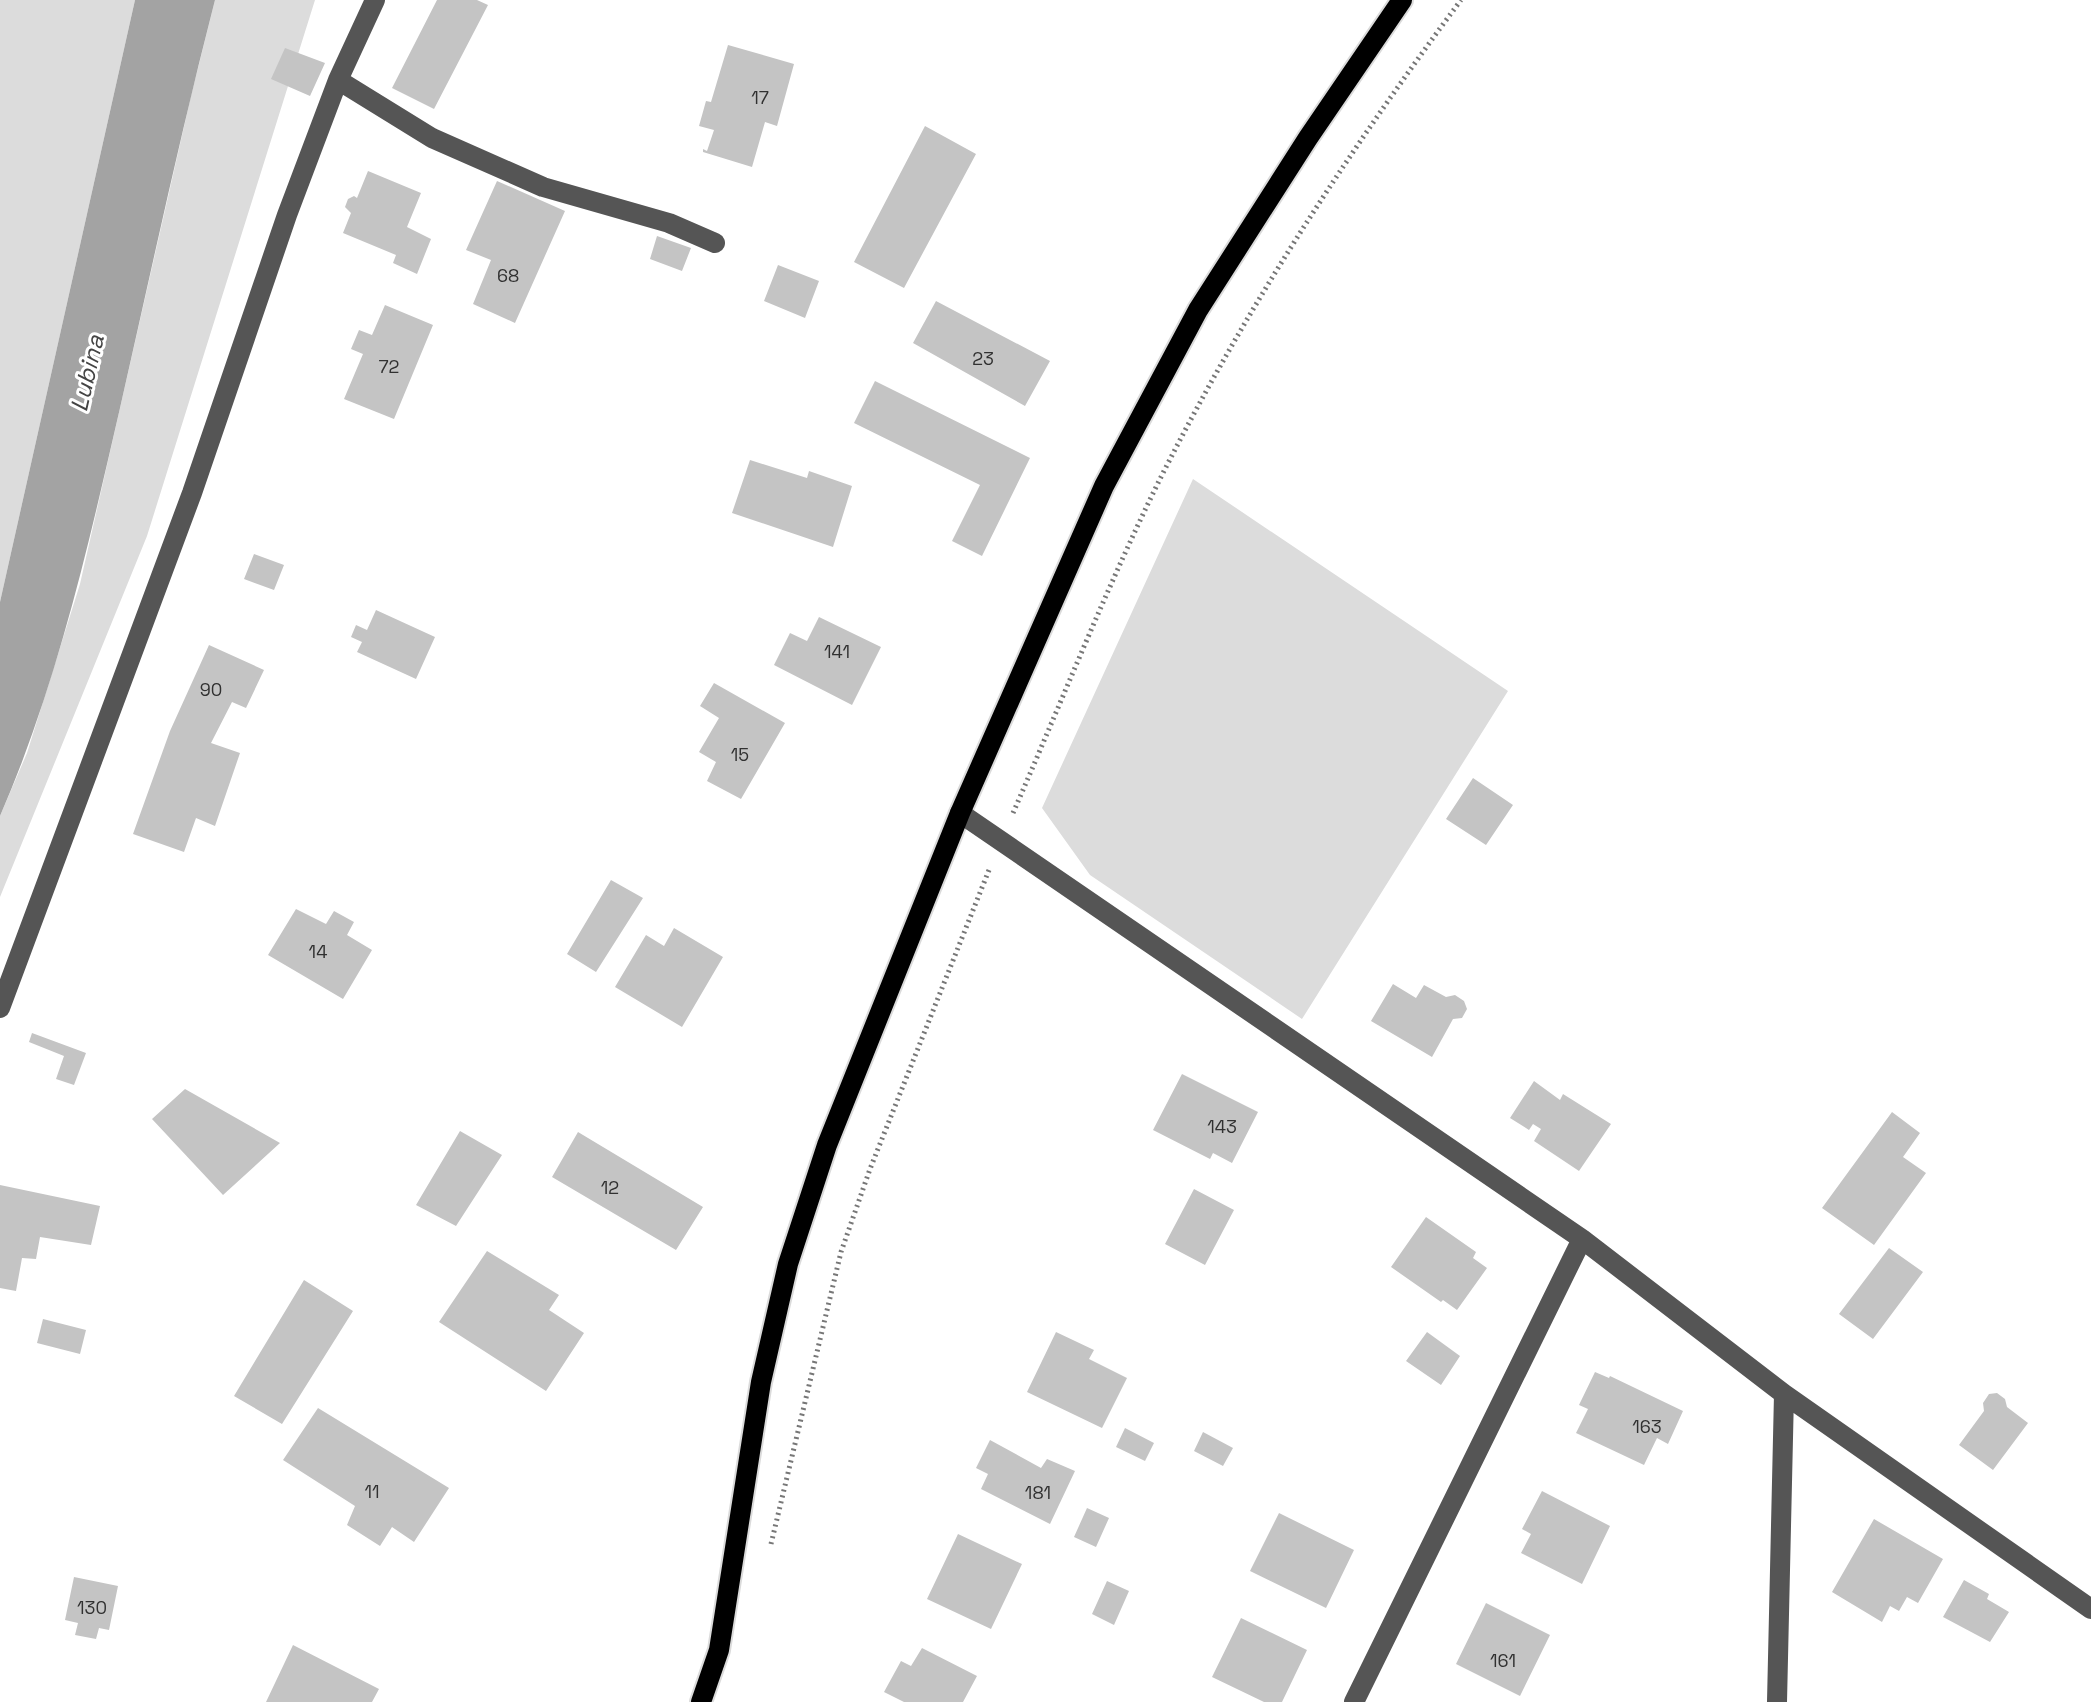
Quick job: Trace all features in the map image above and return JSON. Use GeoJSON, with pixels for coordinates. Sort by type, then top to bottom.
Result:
{"type":"FeatureCollection","features":[{"type":"Feature","properties":{"kind":"main road"},"geometry":{"type":"LineString","coordinates":[[701,1702],[719,1650],[761,1382],[788,1264],[827,1145],[960,813],[1104,486],[1198,310],[1308,138],[1402,0]]}},
{"type":"Feature","properties":{"kind":"street"},"geometry":{"type":"LineString","coordinates":[[0,1008],[192,493],[287,215],[338,80],[375,0]]}},
{"type":"Feature","properties":{"kind":"street"},"geometry":{"type":"LineString","coordinates":[[338,80],[432,138],[543,187],[669,223],[715,243]]}},
{"type":"Feature","properties":{"kind":"street"},"geometry":{"type":"LineString","coordinates":[[960,813],[1582,1239],[1784,1394],[2091,1609]]}},
{"type":"Feature","properties":{"kind":"street"},"geometry":{"type":"LineString","coordinates":[[1354,1702],[1582,1239]]}},
{"type":"Feature","properties":{"kind":"street"},"geometry":{"type":"LineString","coordinates":[[1777,1702],[1784,1394]]}},
{"type":"Feature","properties":{"kind":"path"},"geometry":{"type":"LineString","coordinates":[[1013,814],[1158,483],[1211,383],[1297,237],[1393,94],[1461,0]]}},
{"type":"Feature","properties":{"kind":"path"},"geometry":{"type":"LineString","coordinates":[[770,1551],[841,1252],[870,1169],[989,869]]}},
{"type":"Feature","properties":{"kind":"shaded area"},"geometry":{"type":"Polygon","coordinates":[[[0,0],[135,0],[0,602],[0,0]]]}},
{"type":"Feature","properties":{"kind":"shaded area"},"geometry":{"type":"Polygon","coordinates":[[[215,0],[315,0],[147,536],[0,897],[0,816],[27,753],[80,584],[215,0]]]}},
{"type":"Feature","properties":{"kind":"shaded area"},"geometry":{"type":"Polygon","coordinates":[[[1193,479],[1508,691],[1302,1019],[1090,875],[1042,808],[1193,479]]]}},
{"type":"Feature","properties":{"kind":"water","name":"Lubina"},"geometry":{"type":"Polygon","coordinates":[[[135,0],[215,0],[83,564],[55,666],[0,816],[0,602],[135,0]]]}},
{"type":"Feature","properties":{"kind":"building"},"geometry":{"type":"Polygon","coordinates":[[[437,0],[477,0],[488,5],[434,109],[392,88],[437,0]]]}},
{"type":"Feature","properties":{"kind":"building"},"geometry":{"type":"Polygon","coordinates":[[[728,45],[794,64],[777,126],[765,122],[752,167],[703,152],[703,149],[707,151],[714,130],[699,126],[706,101],[711,102],[728,45]]]}},
{"type":"Feature","properties":{"kind":"building"},"geometry":{"type":"Polygon","coordinates":[[[285,48],[325,63],[310,96],[271,79],[285,48]]]}},
{"type":"Feature","properties":{"kind":"building"},"geometry":{"type":"Polygon","coordinates":[[[925,126],[976,154],[904,288],[854,262],[925,126]]]}},
{"type":"Feature","properties":{"kind":"building"},"geometry":{"type":"Polygon","coordinates":[[[368,171],[421,193],[407,227],[431,239],[417,274],[393,263],[396,255],[343,233],[351,213],[345,207],[348,199],[357,198],[368,171]]]}},
{"type":"Feature","properties":{"kind":"building"},"geometry":{"type":"Polygon","coordinates":[[[497,181],[565,211],[515,323],[473,304],[491,260],[466,250],[497,181]]]}},
{"type":"Feature","properties":{"kind":"building"},"geometry":{"type":"Polygon","coordinates":[[[657,236],[691,248],[682,271],[650,259],[657,236]]]}},
{"type":"Feature","properties":{"kind":"building"},"geometry":{"type":"Polygon","coordinates":[[[778,265],[819,281],[805,318],[764,301],[778,265]]]}},
{"type":"Feature","properties":{"kind":"building"},"geometry":{"type":"Polygon","coordinates":[[[936,301],[1050,361],[1025,406],[913,343],[936,301]]]}},
{"type":"Feature","properties":{"kind":"building"},"geometry":{"type":"Polygon","coordinates":[[[385,305],[433,325],[394,419],[344,399],[363,354],[351,349],[359,330],[372,335],[385,305]]]}},
{"type":"Feature","properties":{"kind":"building"},"geometry":{"type":"Polygon","coordinates":[[[875,381],[1030,458],[982,556],[952,541],[980,485],[854,423],[875,381]]]}},
{"type":"Feature","properties":{"kind":"building"},"geometry":{"type":"Polygon","coordinates":[[[750,460],[807,478],[809,471],[852,486],[833,547],[732,513],[750,460]]]}},
{"type":"Feature","properties":{"kind":"building"},"geometry":{"type":"Polygon","coordinates":[[[254,554],[284,565],[274,590],[244,579],[254,554]]]}},
{"type":"Feature","properties":{"kind":"building"},"geometry":{"type":"Polygon","coordinates":[[[376,610],[435,637],[416,679],[357,652],[362,642],[351,637],[356,625],[367,630],[376,610]]]}},
{"type":"Feature","properties":{"kind":"building"},"geometry":{"type":"Polygon","coordinates":[[[819,617],[881,647],[852,705],[774,665],[790,633],[807,641],[819,617]]]}},
{"type":"Feature","properties":{"kind":"building"},"geometry":{"type":"Polygon","coordinates":[[[209,645],[264,670],[246,708],[232,702],[211,743],[240,753],[215,826],[196,818],[184,852],[133,834],[170,731],[209,645]]]}},
{"type":"Feature","properties":{"kind":"building"},"geometry":{"type":"Polygon","coordinates":[[[714,683],[785,723],[741,799],[707,781],[716,762],[699,752],[719,718],[700,706],[714,683]]]}},
{"type":"Feature","properties":{"kind":"building"},"geometry":{"type":"Polygon","coordinates":[[[1473,778],[1513,805],[1486,845],[1446,819],[1473,778]]]}},
{"type":"Feature","properties":{"kind":"building"},"geometry":{"type":"Polygon","coordinates":[[[611,880],[643,898],[596,972],[567,954],[611,880]]]}},
{"type":"Feature","properties":{"kind":"building"},"geometry":{"type":"Polygon","coordinates":[[[296,909],[326,924],[334,911],[354,922],[347,935],[372,950],[343,999],[268,955],[296,909]]]}},
{"type":"Feature","properties":{"kind":"building"},"geometry":{"type":"Polygon","coordinates":[[[674,928],[723,957],[682,1027],[615,987],[646,935],[664,946],[674,928]]]}},
{"type":"Feature","properties":{"kind":"building"},"geometry":{"type":"Polygon","coordinates":[[[1393,984],[1416,998],[1424,985],[1446,997],[1455,995],[1464,1001],[1467,1009],[1462,1018],[1453,1019],[1432,1057],[1371,1021],[1393,984]]]}},
{"type":"Feature","properties":{"kind":"building"},"geometry":{"type":"Polygon","coordinates":[[[32,1033],[86,1053],[74,1085],[56,1079],[64,1056],[29,1042],[32,1033]]]}},
{"type":"Feature","properties":{"kind":"building"},"geometry":{"type":"Polygon","coordinates":[[[1182,1074],[1258,1112],[1232,1163],[1213,1153],[1210,1159],[1153,1130],[1182,1074]]]}},
{"type":"Feature","properties":{"kind":"building"},"geometry":{"type":"Polygon","coordinates":[[[1534,1081],[1560,1100],[1563,1094],[1611,1124],[1579,1171],[1534,1141],[1541,1129],[1533,1124],[1529,1130],[1510,1118],[1534,1081]]]}},
{"type":"Feature","properties":{"kind":"building"},"geometry":{"type":"Polygon","coordinates":[[[185,1089],[280,1143],[223,1195],[152,1119],[185,1089]]]}},
{"type":"Feature","properties":{"kind":"building"},"geometry":{"type":"Polygon","coordinates":[[[1892,1112],[1920,1133],[1903,1157],[1926,1173],[1874,1245],[1822,1208],[1892,1112]]]}},
{"type":"Feature","properties":{"kind":"building"},"geometry":{"type":"Polygon","coordinates":[[[460,1131],[502,1155],[456,1226],[416,1205],[460,1131]]]}},
{"type":"Feature","properties":{"kind":"building"},"geometry":{"type":"Polygon","coordinates":[[[578,1132],[703,1207],[676,1250],[552,1177],[578,1132]]]}},
{"type":"Feature","properties":{"kind":"building"},"geometry":{"type":"Polygon","coordinates":[[[0,1185],[100,1206],[91,1245],[40,1237],[36,1259],[22,1258],[16,1291],[0,1288],[0,1185]]]}},
{"type":"Feature","properties":{"kind":"building"},"geometry":{"type":"Polygon","coordinates":[[[1194,1189],[1234,1210],[1205,1265],[1165,1244],[1194,1189]]]}},
{"type":"Feature","properties":{"kind":"building"},"geometry":{"type":"Polygon","coordinates":[[[1426,1217],[1476,1252],[1473,1258],[1487,1268],[1457,1310],[1391,1267],[1426,1217]]]}},
{"type":"Feature","properties":{"kind":"building"},"geometry":{"type":"Polygon","coordinates":[[[1889,1248],[1923,1272],[1873,1339],[1839,1314],[1889,1248]]]}},
{"type":"Feature","properties":{"kind":"building"},"geometry":{"type":"Polygon","coordinates":[[[487,1251],[559,1295],[549,1310],[584,1333],[546,1391],[439,1322],[487,1251]]]}},
{"type":"Feature","properties":{"kind":"building"},"geometry":{"type":"Polygon","coordinates":[[[304,1280],[353,1311],[282,1424],[234,1396],[304,1280]]]}},
{"type":"Feature","properties":{"kind":"building"},"geometry":{"type":"Polygon","coordinates":[[[43,1319],[86,1330],[80,1354],[37,1343],[43,1319]]]}},
{"type":"Feature","properties":{"kind":"building"},"geometry":{"type":"Polygon","coordinates":[[[1056,1332],[1094,1350],[1089,1359],[1127,1378],[1102,1428],[1027,1392],[1056,1332]]]}},
{"type":"Feature","properties":{"kind":"building"},"geometry":{"type":"Polygon","coordinates":[[[1427,1332],[1460,1356],[1441,1385],[1406,1361],[1427,1332]]]}},
{"type":"Feature","properties":{"kind":"building"},"geometry":{"type":"Polygon","coordinates":[[[1595,1372],[1610,1376],[1683,1411],[1668,1444],[1657,1438],[1644,1465],[1576,1433],[1588,1409],[1579,1405],[1595,1372]]]}},
{"type":"Feature","properties":{"kind":"building"},"geometry":{"type":"Polygon","coordinates":[[[1997,1393],[2005,1399],[2007,1407],[2028,1423],[1993,1470],[1959,1445],[1984,1411],[1983,1403],[1989,1394],[1997,1393]]]}},
{"type":"Feature","properties":{"kind":"building"},"geometry":{"type":"Polygon","coordinates":[[[318,1408],[449,1488],[414,1542],[392,1527],[380,1546],[347,1525],[355,1506],[283,1460],[318,1408]]]}},
{"type":"Feature","properties":{"kind":"building"},"geometry":{"type":"Polygon","coordinates":[[[1125,1428],[1154,1443],[1145,1461],[1116,1447],[1125,1428]]]}},
{"type":"Feature","properties":{"kind":"building"},"geometry":{"type":"Polygon","coordinates":[[[1203,1432],[1233,1448],[1223,1466],[1194,1451],[1203,1432]]]}},
{"type":"Feature","properties":{"kind":"building"},"geometry":{"type":"Polygon","coordinates":[[[990,1440],[1041,1468],[1047,1459],[1075,1471],[1050,1524],[981,1489],[988,1474],[976,1468],[990,1440]]]}},
{"type":"Feature","properties":{"kind":"building"},"geometry":{"type":"Polygon","coordinates":[[[1542,1491],[1610,1526],[1582,1584],[1521,1553],[1531,1534],[1522,1529],[1542,1491]]]}},
{"type":"Feature","properties":{"kind":"building"},"geometry":{"type":"Polygon","coordinates":[[[1087,1508],[1109,1518],[1096,1547],[1074,1537],[1087,1508]]]}},
{"type":"Feature","properties":{"kind":"building"},"geometry":{"type":"Polygon","coordinates":[[[1279,1513],[1354,1550],[1326,1608],[1250,1571],[1279,1513]]]}},
{"type":"Feature","properties":{"kind":"building"},"geometry":{"type":"Polygon","coordinates":[[[1874,1519],[1943,1559],[1918,1603],[1907,1597],[1899,1611],[1890,1606],[1882,1622],[1832,1592],[1874,1519]]]}},
{"type":"Feature","properties":{"kind":"building"},"geometry":{"type":"Polygon","coordinates":[[[958,1534],[1022,1564],[991,1629],[927,1599],[958,1534]]]}},
{"type":"Feature","properties":{"kind":"building"},"geometry":{"type":"Polygon","coordinates":[[[74,1577],[118,1586],[109,1630],[99,1628],[96,1639],[75,1635],[78,1623],[65,1620],[74,1577]]]}},
{"type":"Feature","properties":{"kind":"building"},"geometry":{"type":"Polygon","coordinates":[[[1964,1580],[1989,1594],[1987,1599],[2009,1612],[1990,1642],[1943,1617],[1964,1580]]]}},
{"type":"Feature","properties":{"kind":"building"},"geometry":{"type":"Polygon","coordinates":[[[1107,1581],[1129,1591],[1114,1625],[1092,1614],[1107,1581]]]}},
{"type":"Feature","properties":{"kind":"building"},"geometry":{"type":"Polygon","coordinates":[[[1486,1603],[1550,1635],[1520,1696],[1456,1664],[1486,1603]]]}},
{"type":"Feature","properties":{"kind":"building"},"geometry":{"type":"Polygon","coordinates":[[[1241,1618],[1307,1650],[1282,1702],[1264,1702],[1212,1677],[1241,1618]]]}},
{"type":"Feature","properties":{"kind":"building"},"geometry":{"type":"Polygon","coordinates":[[[293,1645],[379,1689],[372,1702],[266,1702],[293,1645]]]}},
{"type":"Feature","properties":{"kind":"building"},"geometry":{"type":"Polygon","coordinates":[[[922,1648],[977,1676],[963,1702],[904,1702],[884,1692],[901,1661],[911,1666],[922,1648]]]}}]}
